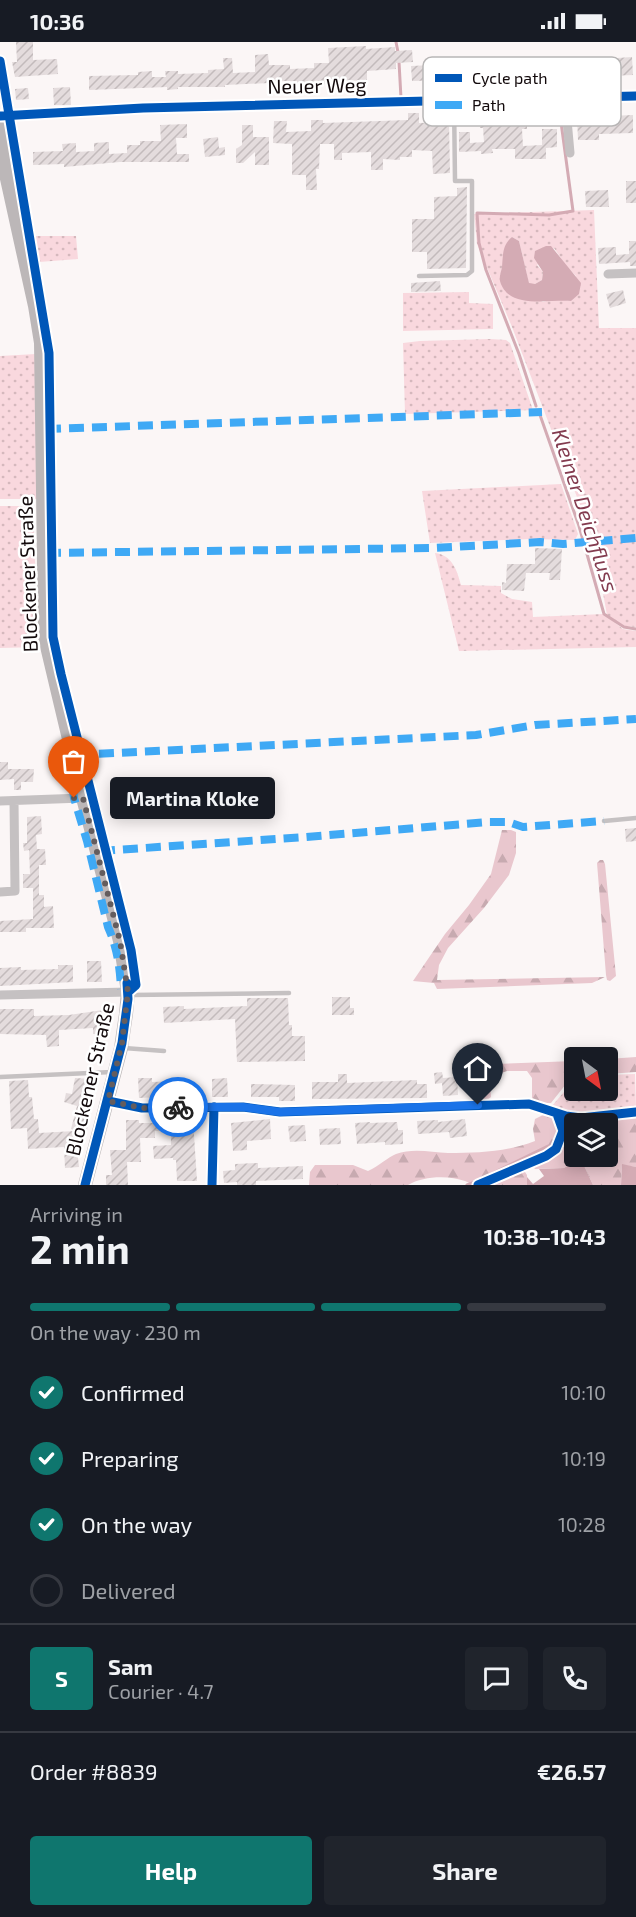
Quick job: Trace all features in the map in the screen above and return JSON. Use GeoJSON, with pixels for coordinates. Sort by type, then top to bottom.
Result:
{"type":"FeatureCollection","features":[{"type":"Feature","properties":{"kind":"street","name":"Neuer Weg"},"geometry":{"type":"LineString","coordinates":[[621,96],[636,96]]}},
{"type":"Feature","properties":{"kind":"street","name":"Neuer Weg"},"geometry":{"type":"LineString","coordinates":[[0,117],[143,108],[423,101]]}},
{"type":"Feature","properties":{"kind":"street","name":"Blockener Straße"},"geometry":{"type":"LineString","coordinates":[[0,117],[4,124],[21,211],[42,361],[45,638],[120,941],[128,993],[121,1048],[85,1185]]}},
{"type":"Feature","properties":{"kind":"street"},"geometry":{"type":"LineString","coordinates":[[565,126],[570,153]]}},
{"type":"Feature","properties":{"kind":"street","name":"Blockener Straße"},"geometry":{"type":"LineString","coordinates":[[0,147],[35,306]]}},
{"type":"Feature","properties":{"kind":"street"},"geometry":{"type":"LineString","coordinates":[[608,274],[636,273]]}},
{"type":"Feature","properties":{"kind":"street"},"geometry":{"type":"LineString","coordinates":[[0,801],[83,798]]}},
{"type":"Feature","properties":{"kind":"street"},"geometry":{"type":"LineString","coordinates":[[0,892],[15,891],[14,801]]}},
{"type":"Feature","properties":{"kind":"street"},"geometry":{"type":"LineString","coordinates":[[0,995],[128,993]]}},
{"type":"Feature","properties":{"kind":"street"},"geometry":{"type":"LineString","coordinates":[[108,1101],[142,1108],[243,1107],[280,1112],[478,1105]]}},
{"type":"Feature","properties":{"kind":"street"},"geometry":{"type":"LineString","coordinates":[[212,1185],[214,1107]]}},
{"type":"Feature","properties":{"kind":"lane"},"geometry":{"type":"LineString","coordinates":[[419,276],[466,275],[472,270],[472,181],[455,181],[454,126]]}},
{"type":"Feature","properties":{"kind":"lane"},"geometry":{"type":"LineString","coordinates":[[604,821],[636,818]]}},
{"type":"Feature","properties":{"kind":"lane"},"geometry":{"type":"LineString","coordinates":[[128,993],[289,993]]}},
{"type":"Feature","properties":{"kind":"lane"},"geometry":{"type":"LineString","coordinates":[[121,1048],[165,1051]]}},
{"type":"Feature","properties":{"kind":"lane"},"geometry":{"type":"LineString","coordinates":[[0,1077],[107,1071],[115,1073]]}},
{"type":"Feature","properties":{"kind":"lane"},"geometry":{"type":"LineString","coordinates":[[478,1105],[529,1104],[537,1106]]}},
{"type":"Feature","properties":{"kind":"shaded area"},"geometry":{"type":"Polygon","coordinates":[[[594,210],[599,328],[636,328],[636,627],[624,626],[607,615],[593,539],[512,327],[477,244],[474,214],[594,210]],[[512,237],[500,280],[543,302],[554,299],[571,301],[576,276],[554,248],[537,265],[543,272],[542,280],[529,284],[519,241],[512,237]]]}},
{"type":"Feature","properties":{"kind":"shaded area"},"geometry":{"type":"Polygon","coordinates":[[[35,236],[76,236],[78,259],[39,262],[35,236]]]}},
{"type":"Feature","properties":{"kind":"shaded area"},"geometry":{"type":"Polygon","coordinates":[[[512,237],[519,241],[529,283],[535,284],[542,280],[543,272],[534,258],[535,251],[551,246],[581,283],[579,294],[571,301],[530,301],[511,296],[504,290],[500,278],[505,247],[512,237]]]}},
{"type":"Feature","properties":{"kind":"shaded area"},"geometry":{"type":"Polygon","coordinates":[[[469,292],[469,303],[493,304],[493,329],[403,331],[403,293],[469,292]]]}},
{"type":"Feature","properties":{"kind":"shaded area"},"geometry":{"type":"Polygon","coordinates":[[[506,340],[510,343],[533,410],[405,414],[403,343],[506,340]]]}},
{"type":"Feature","properties":{"kind":"shaded area"},"geometry":{"type":"Polygon","coordinates":[[[36,354],[37,499],[0,499],[0,356],[36,354]]]}},
{"type":"Feature","properties":{"kind":"shaded area"},"geometry":{"type":"Polygon","coordinates":[[[561,484],[578,534],[575,540],[530,539],[430,543],[422,491],[561,484]]]}},
{"type":"Feature","properties":{"kind":"shaded area"},"geometry":{"type":"Polygon","coordinates":[[[0,506],[33,506],[38,647],[0,648],[0,506]]]}},
{"type":"Feature","properties":{"kind":"shaded area"},"geometry":{"type":"Polygon","coordinates":[[[435,553],[450,560],[461,585],[501,586],[501,593],[512,599],[532,602],[533,617],[604,614],[623,629],[636,631],[636,647],[459,651],[435,553]]]}},
{"type":"Feature","properties":{"kind":"shaded area"},"geometry":{"type":"Polygon","coordinates":[[[635,1074],[636,1108],[568,1113],[552,1106],[564,1092],[564,1101],[618,1101],[618,1075],[635,1074]]]}},
{"type":"Feature","properties":{"kind":"shaded area"},"geometry":{"type":"Polygon","coordinates":[[[622,1164],[636,1167],[636,1185],[621,1185],[622,1164]]]}},
{"type":"Feature","properties":{"kind":"shaded area"},"geometry":{"type":"Polygon","coordinates":[[[585,1167],[593,1185],[527,1185],[527,1177],[533,1184],[544,1176],[539,1169],[585,1167]]]}},
{"type":"Feature","properties":{"kind":"green space"},"geometry":{"type":"Polygon","coordinates":[[[502,830],[516,832],[516,853],[509,875],[484,908],[448,948],[439,965],[437,980],[605,977],[592,983],[437,989],[434,983],[413,981],[445,934],[491,874],[502,830]]]}},
{"type":"Feature","properties":{"kind":"green space"},"geometry":{"type":"Polygon","coordinates":[[[603,860],[605,864],[616,976],[610,981],[607,980],[606,975],[597,863],[603,860]]]}},
{"type":"Feature","properties":{"kind":"green space"},"geometry":{"type":"Polygon","coordinates":[[[636,1057],[636,1072],[618,1073],[618,1058],[636,1057]]]}},
{"type":"Feature","properties":{"kind":"green space"},"geometry":{"type":"Polygon","coordinates":[[[564,1061],[564,1087],[551,1103],[532,1101],[532,1078],[527,1071],[507,1071],[493,1076],[490,1084],[491,1097],[485,1102],[481,1100],[481,1079],[486,1070],[494,1064],[564,1061]]]}},
{"type":"Feature","properties":{"kind":"green space"},"geometry":{"type":"Polygon","coordinates":[[[636,1114],[636,1167],[622,1165],[621,1185],[593,1185],[585,1167],[618,1167],[618,1116],[636,1114]]]}},
{"type":"Feature","properties":{"kind":"green space"},"geometry":{"type":"Polygon","coordinates":[[[543,1115],[551,1116],[557,1130],[556,1143],[550,1152],[474,1185],[466,1181],[443,1177],[428,1178],[408,1185],[309,1185],[310,1172],[315,1165],[353,1165],[368,1171],[402,1152],[481,1152],[524,1145],[535,1141],[533,1129],[535,1119],[543,1115]]]}},
{"type":"Feature","properties":{"kind":"green space"},"geometry":{"type":"Polygon","coordinates":[[[564,1139],[564,1168],[535,1169],[531,1164],[545,1159],[560,1147],[564,1139]]]}},
{"type":"Feature","properties":{"kind":"green space"},"geometry":{"type":"Polygon","coordinates":[[[523,1169],[527,1175],[527,1185],[487,1185],[523,1169]]]}},
{"type":"Feature","properties":{"kind":"building"},"geometry":{"type":"Polygon","coordinates":[[[16,42],[33,42],[33,60],[57,59],[58,74],[15,77],[12,62],[17,62],[16,42]]]}},
{"type":"Feature","properties":{"kind":"building"},"geometry":{"type":"Polygon","coordinates":[[[366,46],[366,49],[395,47],[395,51],[412,50],[413,62],[396,63],[396,69],[367,71],[367,80],[341,81],[342,87],[330,88],[329,84],[308,85],[309,92],[298,93],[297,81],[269,81],[269,83],[225,85],[225,87],[178,87],[178,89],[167,90],[167,87],[89,90],[89,76],[138,75],[138,72],[152,71],[152,77],[166,77],[165,71],[178,71],[178,74],[208,73],[208,70],[224,69],[223,58],[232,58],[233,73],[255,72],[255,55],[268,54],[269,65],[290,65],[290,69],[314,68],[314,63],[329,63],[328,48],[366,46]]]}},
{"type":"Feature","properties":{"kind":"building"},"geometry":{"type":"Polygon","coordinates":[[[632,57],[633,75],[621,76],[621,58],[632,57]]]}},
{"type":"Feature","properties":{"kind":"building"},"geometry":{"type":"Polygon","coordinates":[[[423,65],[423,81],[412,81],[411,66],[423,65]]]}},
{"type":"Feature","properties":{"kind":"building"},"geometry":{"type":"Polygon","coordinates":[[[70,87],[71,105],[54,105],[53,88],[70,87]]]}},
{"type":"Feature","properties":{"kind":"building"},"geometry":{"type":"Polygon","coordinates":[[[28,88],[29,99],[16,100],[15,89],[28,88]]]}},
{"type":"Feature","properties":{"kind":"building"},"geometry":{"type":"Polygon","coordinates":[[[408,113],[419,113],[419,123],[423,123],[423,126],[449,126],[450,173],[433,174],[432,151],[412,150],[412,157],[400,157],[400,160],[383,159],[383,170],[371,170],[371,152],[342,153],[342,160],[334,160],[334,144],[320,144],[319,169],[316,169],[317,190],[306,190],[306,175],[292,175],[292,144],[273,143],[274,121],[287,121],[286,132],[311,131],[311,120],[323,120],[323,123],[408,120],[408,113]]]}},
{"type":"Feature","properties":{"kind":"building"},"geometry":{"type":"Polygon","coordinates":[[[633,115],[633,133],[599,134],[599,140],[578,140],[577,126],[621,126],[621,116],[633,115]]]}},
{"type":"Feature","properties":{"kind":"building"},"geometry":{"type":"Polygon","coordinates":[[[187,124],[187,138],[176,138],[177,154],[189,154],[189,162],[120,162],[64,167],[64,164],[33,165],[33,152],[63,151],[62,144],[76,143],[76,152],[94,151],[94,143],[109,142],[109,154],[127,153],[127,145],[140,145],[140,141],[161,141],[160,125],[187,124]]]}},
{"type":"Feature","properties":{"kind":"building"},"geometry":{"type":"Polygon","coordinates":[[[242,125],[253,125],[253,137],[269,137],[269,165],[255,165],[255,152],[243,163],[236,163],[236,149],[242,145],[242,125]]]}},
{"type":"Feature","properties":{"kind":"building"},"geometry":{"type":"Polygon","coordinates":[[[480,126],[527,126],[527,129],[522,129],[523,146],[542,145],[542,129],[557,129],[557,147],[546,148],[546,159],[515,159],[515,149],[492,149],[493,153],[481,154],[481,151],[459,152],[459,132],[470,132],[470,143],[484,142],[483,128],[480,126]]]}},
{"type":"Feature","properties":{"kind":"building"},"geometry":{"type":"Polygon","coordinates":[[[218,137],[219,148],[225,147],[225,155],[205,157],[203,139],[218,137]]]}},
{"type":"Feature","properties":{"kind":"building"},"geometry":{"type":"Polygon","coordinates":[[[626,181],[636,181],[636,203],[626,203],[626,181]]]}},
{"type":"Feature","properties":{"kind":"building"},"geometry":{"type":"Polygon","coordinates":[[[467,187],[466,268],[427,269],[427,252],[412,252],[412,219],[434,219],[434,197],[457,196],[457,188],[467,187]]]}},
{"type":"Feature","properties":{"kind":"building"},"geometry":{"type":"Polygon","coordinates":[[[608,190],[609,207],[586,207],[585,191],[608,190]]]}},
{"type":"Feature","properties":{"kind":"building"},"geometry":{"type":"Polygon","coordinates":[[[629,241],[636,241],[636,266],[630,266],[630,262],[599,264],[598,248],[616,247],[616,255],[629,254],[629,241]]]}},
{"type":"Feature","properties":{"kind":"building"},"geometry":{"type":"Polygon","coordinates":[[[440,281],[441,291],[411,292],[411,283],[440,281]]]}},
{"type":"Feature","properties":{"kind":"building"},"geometry":{"type":"Polygon","coordinates":[[[623,290],[626,303],[610,308],[606,294],[623,290]]]}},
{"type":"Feature","properties":{"kind":"building"},"geometry":{"type":"Polygon","coordinates":[[[535,548],[562,549],[560,580],[549,580],[550,573],[526,573],[524,591],[502,590],[502,582],[506,583],[507,564],[535,564],[535,548]]]}},
{"type":"Feature","properties":{"kind":"building"},"geometry":{"type":"Polygon","coordinates":[[[0,762],[8,762],[8,769],[34,769],[33,782],[21,782],[21,790],[14,790],[14,779],[0,780],[0,762]]]}},
{"type":"Feature","properties":{"kind":"building"},"geometry":{"type":"Polygon","coordinates":[[[41,816],[42,834],[36,835],[37,849],[45,849],[46,865],[39,865],[39,895],[44,895],[44,907],[53,906],[54,928],[26,928],[26,932],[0,932],[0,921],[33,919],[33,888],[23,888],[23,874],[30,874],[29,850],[24,851],[23,843],[27,843],[27,817],[41,816]]]}},
{"type":"Feature","properties":{"kind":"building"},"geometry":{"type":"Polygon","coordinates":[[[636,828],[636,841],[626,842],[625,829],[636,828]]]}},
{"type":"Feature","properties":{"kind":"building"},"geometry":{"type":"Polygon","coordinates":[[[87,961],[101,961],[102,982],[87,982],[87,961]]]}},
{"type":"Feature","properties":{"kind":"building"},"geometry":{"type":"Polygon","coordinates":[[[58,965],[73,965],[73,982],[0,986],[0,968],[58,969],[58,965]]]}},
{"type":"Feature","properties":{"kind":"building"},"geometry":{"type":"Polygon","coordinates":[[[332,997],[350,997],[350,1008],[354,1008],[354,1015],[332,1015],[332,997]]]}},
{"type":"Feature","properties":{"kind":"building"},"geometry":{"type":"Polygon","coordinates":[[[247,998],[288,998],[289,1025],[292,1025],[292,1036],[305,1036],[305,1061],[237,1062],[235,1019],[164,1023],[163,1007],[184,1006],[184,1009],[247,1006],[247,998]]]}},
{"type":"Feature","properties":{"kind":"building"},"geometry":{"type":"Polygon","coordinates":[[[0,1009],[34,1009],[34,1016],[69,1015],[103,1010],[104,1034],[93,1034],[93,1028],[59,1030],[59,1046],[47,1047],[46,1035],[0,1034],[0,1009]]]}},
{"type":"Feature","properties":{"kind":"building"},"geometry":{"type":"Polygon","coordinates":[[[442,1072],[443,1078],[457,1077],[458,1095],[443,1096],[442,1083],[435,1084],[434,1073],[442,1072]]]}},
{"type":"Feature","properties":{"kind":"building"},"geometry":{"type":"Polygon","coordinates":[[[338,1074],[347,1074],[347,1083],[417,1080],[417,1084],[427,1084],[427,1098],[312,1099],[312,1082],[338,1082],[338,1074]]]}},
{"type":"Feature","properties":{"kind":"building"},"geometry":{"type":"Polygon","coordinates":[[[75,1078],[92,1079],[84,1117],[90,1119],[86,1133],[71,1129],[77,1106],[64,1102],[66,1093],[72,1094],[75,1078]]]}},
{"type":"Feature","properties":{"kind":"building"},"geometry":{"type":"Polygon","coordinates":[[[138,1078],[152,1078],[152,1082],[181,1081],[182,1096],[139,1098],[138,1078]]]}},
{"type":"Feature","properties":{"kind":"building"},"geometry":{"type":"Polygon","coordinates":[[[227,1078],[228,1097],[212,1097],[212,1079],[227,1078]]]}},
{"type":"Feature","properties":{"kind":"building"},"geometry":{"type":"Polygon","coordinates":[[[28,1080],[29,1097],[32,1097],[34,1119],[38,1119],[39,1133],[75,1131],[79,1167],[65,1168],[64,1147],[28,1149],[27,1128],[11,1129],[9,1081],[28,1080]]]}},
{"type":"Feature","properties":{"kind":"building"},"geometry":{"type":"Polygon","coordinates":[[[251,1084],[295,1085],[295,1101],[279,1101],[279,1097],[251,1097],[251,1084]]]}},
{"type":"Feature","properties":{"kind":"building"},"geometry":{"type":"Polygon","coordinates":[[[193,1119],[197,1181],[177,1181],[176,1160],[173,1158],[154,1159],[153,1146],[171,1145],[171,1131],[155,1131],[155,1138],[140,1138],[141,1162],[127,1162],[128,1185],[106,1185],[106,1175],[112,1175],[110,1150],[126,1150],[126,1120],[139,1120],[139,1123],[170,1123],[170,1120],[193,1119]]]}},
{"type":"Feature","properties":{"kind":"building"},"geometry":{"type":"Polygon","coordinates":[[[270,1119],[271,1139],[247,1141],[247,1150],[233,1151],[231,1123],[270,1119]]]}},
{"type":"Feature","properties":{"kind":"building"},"geometry":{"type":"Polygon","coordinates":[[[465,1119],[467,1136],[450,1138],[449,1132],[418,1134],[417,1121],[438,1120],[438,1122],[465,1119]]]}},
{"type":"Feature","properties":{"kind":"building"},"geometry":{"type":"Polygon","coordinates":[[[397,1122],[398,1130],[403,1130],[403,1144],[385,1145],[385,1142],[357,1144],[355,1123],[397,1122]]]}},
{"type":"Feature","properties":{"kind":"building"},"geometry":{"type":"Polygon","coordinates":[[[305,1125],[306,1141],[290,1142],[288,1126],[305,1125]]]}},
{"type":"Feature","properties":{"kind":"building"},"geometry":{"type":"Polygon","coordinates":[[[340,1128],[341,1144],[320,1145],[319,1129],[340,1128]]]}},
{"type":"Feature","properties":{"kind":"building"},"geometry":{"type":"Polygon","coordinates":[[[258,1163],[258,1168],[303,1166],[303,1179],[256,1181],[256,1185],[237,1185],[237,1182],[224,1183],[223,1171],[235,1170],[235,1164],[258,1163]]]}},
{"type":"Feature","properties":{"kind":"waterway","name":"Kleiner Deichfluss"},"geometry":{"type":"LineString","coordinates":[[396,42],[398,52]]}},
{"type":"Feature","properties":{"kind":"waterway","name":"Kleiner Deichfluss"},"geometry":{"type":"LineString","coordinates":[[399,62],[401,98],[403,98]]}},
{"type":"Feature","properties":{"kind":"waterway","name":"Kleiner Deichfluss"},"geometry":{"type":"LineString","coordinates":[[536,406],[519,354],[486,270],[479,243],[477,213],[549,215],[573,211],[562,126]]}},
{"type":"Feature","properties":{"kind":"waterway","name":"Kleiner Deichfluss"},"geometry":{"type":"LineString","coordinates":[[540,415],[579,526],[604,614],[624,627],[636,629]]}},
{"type":"Feature","properties":{"kind":"waterway"},"geometry":{"type":"LineString","coordinates":[[475,1182],[548,1146],[564,1147]]}},
{"type":"Feature","properties":{"kind":"waterway"},"geometry":{"type":"LineString","coordinates":[[467,1185],[475,1182],[476,1185]]}},
{"type":"Feature","properties":{"kind":"marked path"},"geometry":{"type":"LineString","coordinates":[[46,429],[542,412]]}},
{"type":"Feature","properties":{"kind":"marked path"},"geometry":{"type":"LineString","coordinates":[[46,553],[434,548],[540,542],[563,544],[636,538]]}},
{"type":"Feature","properties":{"kind":"marked path"},"geometry":{"type":"LineString","coordinates":[[76,755],[476,735],[535,725],[636,719]]}},
{"type":"Feature","properties":{"kind":"marked path"},"geometry":{"type":"LineString","coordinates":[[87,776],[72,781],[74,798],[116,950],[121,989]]}},
{"type":"Feature","properties":{"kind":"marked path"},"geometry":{"type":"LineString","coordinates":[[100,851],[489,822],[508,822],[523,827],[604,821]]}},
{"type":"Feature","properties":{"kind":"cycle path"},"geometry":{"type":"LineString","coordinates":[[0,61],[49,353],[53,637],[131,950],[136,985],[128,992]]}},
{"type":"Feature","properties":{"kind":"cycle path"},"geometry":{"type":"LineString","coordinates":[[621,96],[636,96]]}},
{"type":"Feature","properties":{"kind":"cycle path"},"geometry":{"type":"LineString","coordinates":[[0,116],[143,108],[423,101]]}},
{"type":"Feature","properties":{"kind":"cycle path"},"geometry":{"type":"LineString","coordinates":[[85,1185],[122,1043],[128,999],[127,983]]}},
{"type":"Feature","properties":{"kind":"cycle path"},"geometry":{"type":"LineString","coordinates":[[108,1101],[142,1108],[243,1107],[280,1112],[529,1104],[566,1116],[581,1118],[636,1112]]}},
{"type":"Feature","properties":{"kind":"cycle path"},"geometry":{"type":"LineString","coordinates":[[212,1185],[214,1107]]}},
{"type":"Feature","properties":{"kind":"cycle path"},"geometry":{"type":"LineString","coordinates":[[478,1185],[546,1156],[556,1149],[563,1131],[557,1114]]}},
{"type":"Feature","properties":{"kind":"way so far"},"geometry":{"type":"LineString","coordinates":[[74,798],[83,798],[125,964],[128,992],[126,1014],[122,1043],[108,1101],[142,1108],[178,1107]]}},
{"type":"Feature","properties":{"kind":"place","name":"Martina Kloke"},"geometry":{"type":"Point","coordinates":[74,798]}},
{"type":"Feature","properties":{"kind":"route"},"geometry":{"type":"LineString","coordinates":[[178,1107],[243,1107],[280,1112],[478,1105]]}}]}
